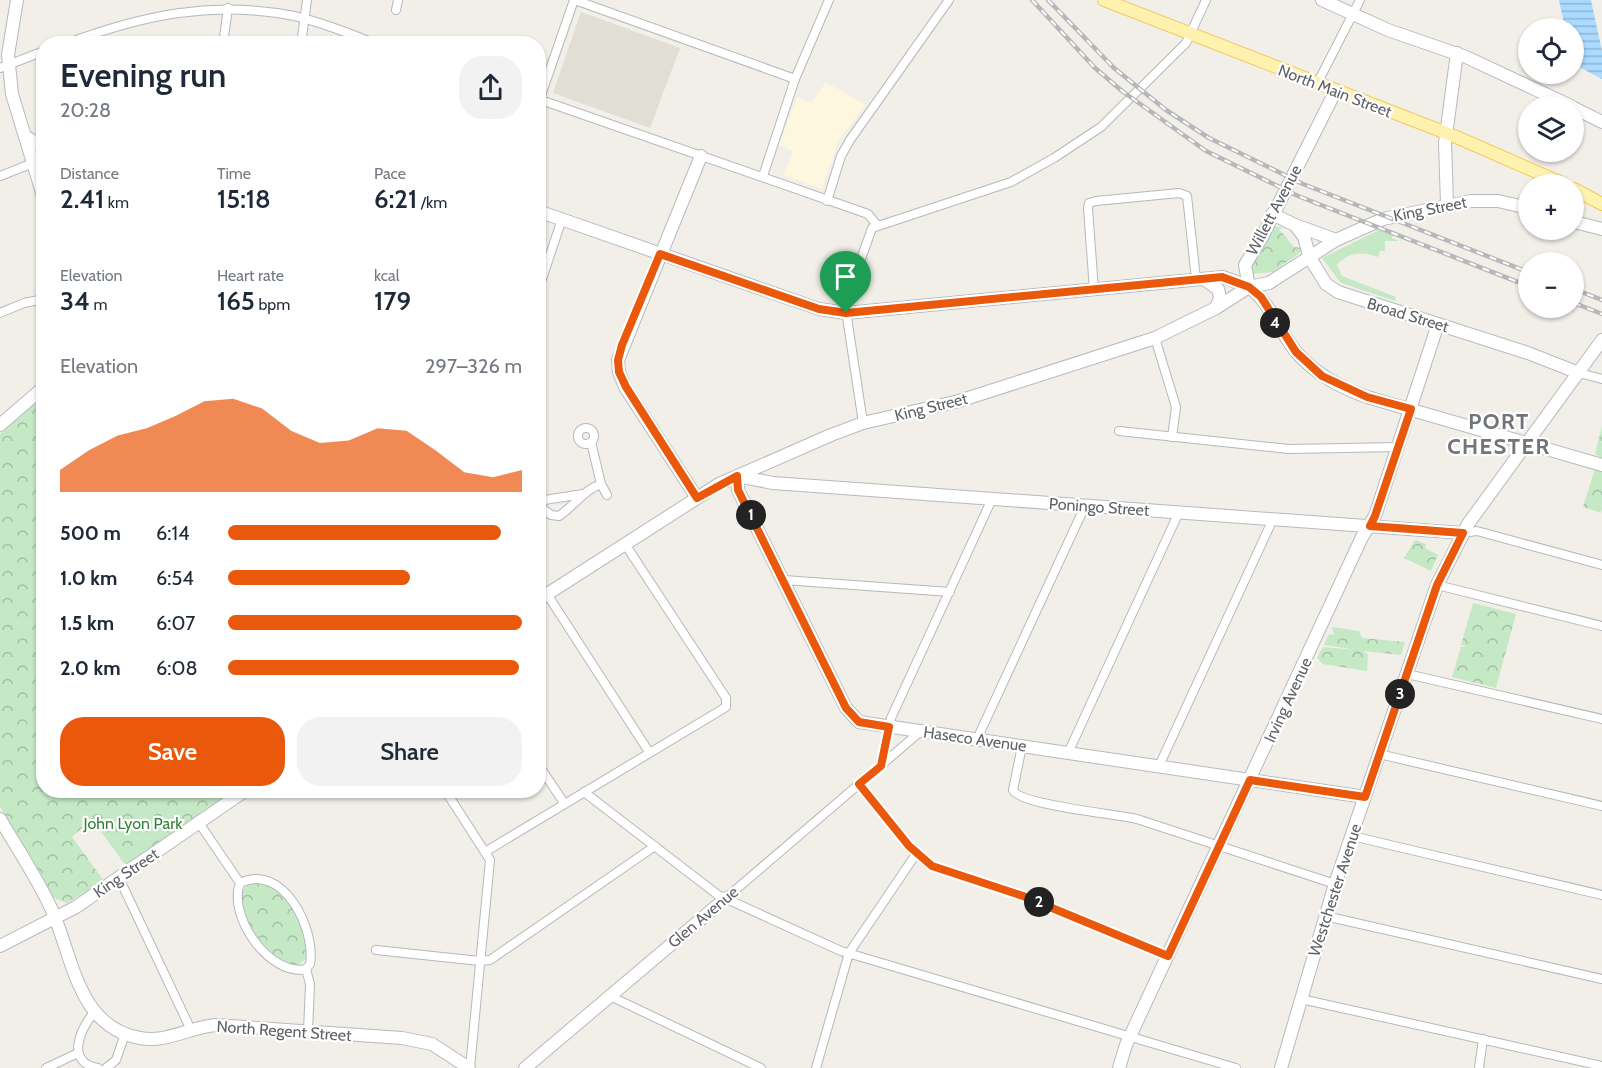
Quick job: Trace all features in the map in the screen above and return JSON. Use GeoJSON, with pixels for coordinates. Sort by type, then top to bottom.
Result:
{"type":"FeatureCollection","features":[{"type":"Feature","properties":{"kind":"main road","name":"North Main Street"},"geometry":{"type":"LineString","coordinates":[[1104,0],[1335,92],[1446,133],[1541,174]]}},
{"type":"Feature","properties":{"kind":"main road"},"geometry":{"type":"LineString","coordinates":[[1584,195],[1601,205]]}},
{"type":"Feature","properties":{"kind":"street"},"geometry":{"type":"LineString","coordinates":[[17,0],[4,66],[24,135],[36,160]]}},
{"type":"Feature","properties":{"kind":"street"},"geometry":{"type":"LineString","coordinates":[[302,36],[307,0]]}},
{"type":"Feature","properties":{"kind":"street"},"geometry":{"type":"LineString","coordinates":[[396,10],[398,0]]}},
{"type":"Feature","properties":{"kind":"street"},"geometry":{"type":"LineString","coordinates":[[546,81],[575,0],[795,79]]}},
{"type":"Feature","properties":{"kind":"street"},"geometry":{"type":"LineString","coordinates":[[763,176],[795,79],[829,0]]}},
{"type":"Feature","properties":{"kind":"street"},"geometry":{"type":"LineString","coordinates":[[827,201],[841,156],[850,140],[949,0]]}},
{"type":"Feature","properties":{"kind":"street"},"geometry":{"type":"LineString","coordinates":[[863,423],[845,304],[868,237],[877,225],[1011,182],[1054,158],[1113,117],[1186,43],[1206,0]]}},
{"type":"Feature","properties":{"kind":"street"},"geometry":{"type":"LineString","coordinates":[[1322,0],[1388,30],[1457,53],[1549,96]]}},
{"type":"Feature","properties":{"kind":"street"},"geometry":{"type":"LineString","coordinates":[[1317,84],[1360,0]]}},
{"type":"Feature","properties":{"kind":"street"},"geometry":{"type":"LineString","coordinates":[[224,36],[228,8]]}},
{"type":"Feature","properties":{"kind":"street"},"geometry":{"type":"LineString","coordinates":[[88,36],[122,24],[188,10],[228,8],[304,19],[354,36]]}},
{"type":"Feature","properties":{"kind":"street"},"geometry":{"type":"LineString","coordinates":[[1447,204],[1446,133],[1457,53]]}},
{"type":"Feature","properties":{"kind":"street"},"geometry":{"type":"LineString","coordinates":[[4,66],[36,54]]}},
{"type":"Feature","properties":{"kind":"street","name":"Willett Avenue"},"geometry":{"type":"LineString","coordinates":[[1249,287],[1245,266],[1335,92]]}},
{"type":"Feature","properties":{"kind":"street"},"geometry":{"type":"LineString","coordinates":[[546,103],[763,176],[868,214],[877,225]]}},
{"type":"Feature","properties":{"kind":"street"},"geometry":{"type":"LineString","coordinates":[[1584,113],[1602,122]]}},
{"type":"Feature","properties":{"kind":"street"},"geometry":{"type":"LineString","coordinates":[[24,135],[36,143]]}},
{"type":"Feature","properties":{"kind":"street"},"geometry":{"type":"LineString","coordinates":[[697,498],[626,387],[619,372],[618,360],[622,345],[701,156]]}},
{"type":"Feature","properties":{"kind":"street"},"geometry":{"type":"LineString","coordinates":[[0,176],[36,165]]}},
{"type":"Feature","properties":{"kind":"street"},"geometry":{"type":"LineString","coordinates":[[1094,290],[1088,208],[1092,201],[1179,193],[1187,196],[1200,279]]}},
{"type":"Feature","properties":{"kind":"street","name":"King Street"},"geometry":{"type":"LineString","coordinates":[[546,595],[697,498],[737,476],[863,423],[959,401],[1155,338],[1216,308],[1249,287],[1269,283],[1336,240],[1383,219],[1447,204],[1490,200],[1518,206]]}},
{"type":"Feature","properties":{"kind":"street"},"geometry":{"type":"LineString","coordinates":[[546,214],[819,309],[846,313],[1222,277],[1249,287],[1261,297],[1296,352],[1322,376],[1367,397],[1602,465]]}},
{"type":"Feature","properties":{"kind":"street"},"geometry":{"type":"LineString","coordinates":[[1272,214],[1336,240]]}},
{"type":"Feature","properties":{"kind":"street"},"geometry":{"type":"LineString","coordinates":[[546,267],[562,219]]}},
{"type":"Feature","properties":{"kind":"street"},"geometry":{"type":"LineString","coordinates":[[1584,224],[1601,227]]}},
{"type":"Feature","properties":{"kind":"street","name":"Broad Street"},"geometry":{"type":"LineString","coordinates":[[1295,225],[1304,237],[1310,258],[1334,290],[1528,353],[1579,373]]}},
{"type":"Feature","properties":{"kind":"street"},"geometry":{"type":"LineString","coordinates":[[1200,279],[1218,289],[1220,298],[1216,308]]}},
{"type":"Feature","properties":{"kind":"street"},"geometry":{"type":"LineString","coordinates":[[0,313],[36,301]]}},
{"type":"Feature","properties":{"kind":"street","name":"Irving Avenue"},"geometry":{"type":"LineString","coordinates":[[1119,1068],[1129,1037],[1370,526],[1399,447],[1438,324]]}},
{"type":"Feature","properties":{"kind":"street"},"geometry":{"type":"LineString","coordinates":[[1155,338],[1176,407],[1172,437]]}},
{"type":"Feature","properties":{"kind":"street","name":"Westchester Avenue"},"geometry":{"type":"LineString","coordinates":[[1281,1068],[1335,884],[1437,585],[1463,533],[1602,340]]}},
{"type":"Feature","properties":{"kind":"street"},"geometry":{"type":"LineString","coordinates":[[1579,373],[1602,379]]}},
{"type":"Feature","properties":{"kind":"street"},"geometry":{"type":"LineString","coordinates":[[0,425],[36,394]]}},
{"type":"Feature","properties":{"kind":"street"},"geometry":{"type":"LineString","coordinates":[[1119,431],[1289,449],[1399,447]]}},
{"type":"Feature","properties":{"kind":"street"},"geometry":{"type":"LineString","coordinates":[[591,442],[601,484],[607,495]]}},
{"type":"Feature","properties":{"kind":"street","name":"Poningo Street"},"geometry":{"type":"LineString","coordinates":[[737,476],[773,483],[1463,533]]}},
{"type":"Feature","properties":{"kind":"street","name":"Haseco Avenue"},"geometry":{"type":"LineString","coordinates":[[737,476],[738,490],[853,718],[859,722],[1365,797]]}},
{"type":"Feature","properties":{"kind":"street"},"geometry":{"type":"LineString","coordinates":[[546,501],[583,494],[601,484]]}},
{"type":"Feature","properties":{"kind":"street"},"geometry":{"type":"LineString","coordinates":[[546,509],[556,517],[576,504],[583,494]]}},
{"type":"Feature","properties":{"kind":"street"},"geometry":{"type":"LineString","coordinates":[[881,766],[889,727],[992,499]]}},
{"type":"Feature","properties":{"kind":"street"},"geometry":{"type":"LineString","coordinates":[[977,739],[1085,506]]}},
{"type":"Feature","properties":{"kind":"street"},"geometry":{"type":"LineString","coordinates":[[1068,753],[1179,512]]}},
{"type":"Feature","properties":{"kind":"street"},"geometry":{"type":"LineString","coordinates":[[1159,766],[1273,519]]}},
{"type":"Feature","properties":{"kind":"street"},"geometry":{"type":"LineString","coordinates":[[1463,533],[1477,531],[1602,565]]}},
{"type":"Feature","properties":{"kind":"street"},"geometry":{"type":"LineString","coordinates":[[485,852],[722,710],[727,703],[625,544]]}},
{"type":"Feature","properties":{"kind":"street"},"geometry":{"type":"LineString","coordinates":[[784,580],[950,592]]}},
{"type":"Feature","properties":{"kind":"street"},"geometry":{"type":"LineString","coordinates":[[1437,585],[1602,626]]}},
{"type":"Feature","properties":{"kind":"street"},"geometry":{"type":"LineString","coordinates":[[546,601],[649,753]]}},
{"type":"Feature","properties":{"kind":"street"},"geometry":{"type":"LineString","coordinates":[[1407,674],[1602,719]]}},
{"type":"Feature","properties":{"kind":"street","name":"Glen Avenue"},"geometry":{"type":"LineString","coordinates":[[525,1068],[921,731]]}},
{"type":"Feature","properties":{"kind":"street"},"geometry":{"type":"LineString","coordinates":[[1022,746],[1014,785],[1015,795],[1069,809],[1111,813],[1335,884]]}},
{"type":"Feature","properties":{"kind":"street"},"geometry":{"type":"LineString","coordinates":[[1379,754],[1602,806]]}},
{"type":"Feature","properties":{"kind":"street"},"geometry":{"type":"LineString","coordinates":[[546,776],[564,803]]}},
{"type":"Feature","properties":{"kind":"street"},"geometry":{"type":"LineString","coordinates":[[859,784],[916,854],[932,866],[1023,896],[1168,956]]}},
{"type":"Feature","properties":{"kind":"street"},"geometry":{"type":"LineString","coordinates":[[584,792],[726,898],[849,953],[1236,1068]]}},
{"type":"Feature","properties":{"kind":"street","name":"King Street"},"geometry":{"type":"LineString","coordinates":[[0,946],[56,918],[119,878],[235,798]]}},
{"type":"Feature","properties":{"kind":"street"},"geometry":{"type":"LineString","coordinates":[[450,798],[490,860],[469,1068]]}},
{"type":"Feature","properties":{"kind":"street","name":"North Regent Street"},"geometry":{"type":"LineString","coordinates":[[0,819],[56,918],[82,994],[108,1025],[125,1034],[154,1039],[216,1025],[420,1041],[432,1044],[469,1068]]}},
{"type":"Feature","properties":{"kind":"street"},"geometry":{"type":"LineString","coordinates":[[199,823],[240,883],[237,898],[239,910],[245,925],[260,948],[282,967],[290,970],[306,969]]}},
{"type":"Feature","properties":{"kind":"street"},"geometry":{"type":"LineString","coordinates":[[1352,836],[1602,895]]}},
{"type":"Feature","properties":{"kind":"street"},"geometry":{"type":"LineString","coordinates":[[376,950],[480,962],[499,956],[655,846]]}},
{"type":"Feature","properties":{"kind":"street"},"geometry":{"type":"LineString","coordinates":[[816,1068],[849,953],[916,854]]}},
{"type":"Feature","properties":{"kind":"street"},"geometry":{"type":"LineString","coordinates":[[119,878],[191,1030]]}},
{"type":"Feature","properties":{"kind":"street"},"geometry":{"type":"LineString","coordinates":[[240,883],[255,879],[273,882],[294,905],[309,935],[311,958],[306,969],[310,984],[308,1032]]}},
{"type":"Feature","properties":{"kind":"street"},"geometry":{"type":"LineString","coordinates":[[1325,916],[1602,979]]}},
{"type":"Feature","properties":{"kind":"street"},"geometry":{"type":"LineString","coordinates":[[610,996],[761,1068]]}},
{"type":"Feature","properties":{"kind":"street"},"geometry":{"type":"LineString","coordinates":[[1301,999],[1602,1066]]}},
{"type":"Feature","properties":{"kind":"street"},"geometry":{"type":"LineString","coordinates":[[95,1011],[80,1033],[78,1053],[83,1062],[98,1068]]}},
{"type":"Feature","properties":{"kind":"street"},"geometry":{"type":"LineString","coordinates":[[111,1067],[119,1055],[125,1034]]}},
{"type":"Feature","properties":{"kind":"street"},"geometry":{"type":"LineString","coordinates":[[1479,1068],[1483,1040]]}},
{"type":"Feature","properties":{"kind":"street"},"geometry":{"type":"LineString","coordinates":[[46,1068],[78,1053]]}},
{"type":"Feature","properties":{"kind":"shaded area"},"geometry":{"type":"Polygon","coordinates":[[[581,12],[680,48],[650,128],[553,93],[581,12]]]}},
{"type":"Feature","properties":{"kind":"shaded area"},"geometry":{"type":"Polygon","coordinates":[[[826,82],[865,105],[838,142],[822,189],[784,175],[793,151],[779,145],[797,97],[811,103],[826,82]]]}},
{"type":"Feature","properties":{"kind":"green space"},"geometry":{"type":"Polygon","coordinates":[[[1274,226],[1284,228],[1279,229],[1294,247],[1302,248],[1301,252],[1273,272],[1253,274],[1249,267],[1274,226]]]}},
{"type":"Feature","properties":{"kind":"green space"},"geometry":{"type":"Polygon","coordinates":[[[1379,230],[1393,235],[1392,238],[1399,241],[1385,241],[1385,251],[1380,251],[1378,257],[1356,254],[1346,257],[1337,265],[1342,276],[1396,297],[1395,301],[1341,283],[1322,258],[1379,230]]]}},
{"type":"Feature","properties":{"kind":"green space","name":"John Lyon Park"},"geometry":{"type":"Polygon","coordinates":[[[36,402],[36,798],[227,798],[126,866],[92,819],[72,837],[104,881],[67,903],[54,898],[0,807],[0,434],[36,402]]]}},
{"type":"Feature","properties":{"kind":"green space"},"geometry":{"type":"Polygon","coordinates":[[[1602,426],[1601,513],[1583,507],[1599,456],[1595,454],[1602,426]]]}},
{"type":"Feature","properties":{"kind":"green space"},"geometry":{"type":"Polygon","coordinates":[[[1415,540],[1426,544],[1425,548],[1438,555],[1431,571],[1404,558],[1415,540]]]}},
{"type":"Feature","properties":{"kind":"green space"},"geometry":{"type":"Polygon","coordinates":[[[1473,603],[1516,614],[1496,688],[1452,677],[1461,647],[1468,647],[1461,645],[1473,603]]]}},
{"type":"Feature","properties":{"kind":"green space"},"geometry":{"type":"Polygon","coordinates":[[[1332,627],[1359,631],[1362,638],[1405,642],[1401,655],[1363,651],[1368,655],[1367,671],[1323,664],[1317,658],[1323,647],[1356,650],[1324,645],[1329,634],[1334,635],[1332,627]]]}},
{"type":"Feature","properties":{"kind":"green space"},"geometry":{"type":"Polygon","coordinates":[[[254,882],[278,891],[287,899],[300,921],[307,958],[295,967],[265,947],[253,930],[240,895],[247,885],[254,882]]]}},
{"type":"Feature","properties":{"kind":"water"},"geometry":{"type":"Polygon","coordinates":[[[1559,0],[1591,0],[1602,51],[1602,79],[1584,69],[1584,18],[1563,18],[1559,0]]]}},
{"type":"Feature","properties":{"kind":"railway"},"geometry":{"type":"LineString","coordinates":[[1032,0],[1095,68],[1122,91],[1206,151],[1298,196],[1518,282]]}},
{"type":"Feature","properties":{"kind":"railway"},"geometry":{"type":"LineString","coordinates":[[1048,0],[1114,68],[1166,110],[1209,138],[1303,184],[1518,268]]}},
{"type":"Feature","properties":{"kind":"railway"},"geometry":{"type":"LineString","coordinates":[[1584,293],[1602,300]]}},
{"type":"Feature","properties":{"kind":"railway"},"geometry":{"type":"LineString","coordinates":[[1584,307],[1602,314]]}},
{"type":"Feature","properties":{"kind":"district","name":"PORT CHESTER"},"geometry":{"type":"Point","coordinates":[1499,434]}},
{"type":"Feature","properties":{"kind":"route"},"geometry":{"type":"LineString","coordinates":[[660,254],[819,309],[846,313],[855,314],[1222,277],[1249,287],[1261,297],[1296,352],[1322,376],[1367,397],[1411,409],[1370,526],[1463,533],[1437,585],[1365,797],[1250,780],[1168,956],[1023,896],[932,866],[916,854],[859,784],[881,766],[889,727],[859,722],[846,708],[738,490],[737,476],[697,498],[626,387],[619,372],[618,360],[622,345],[660,254]]}}]}
